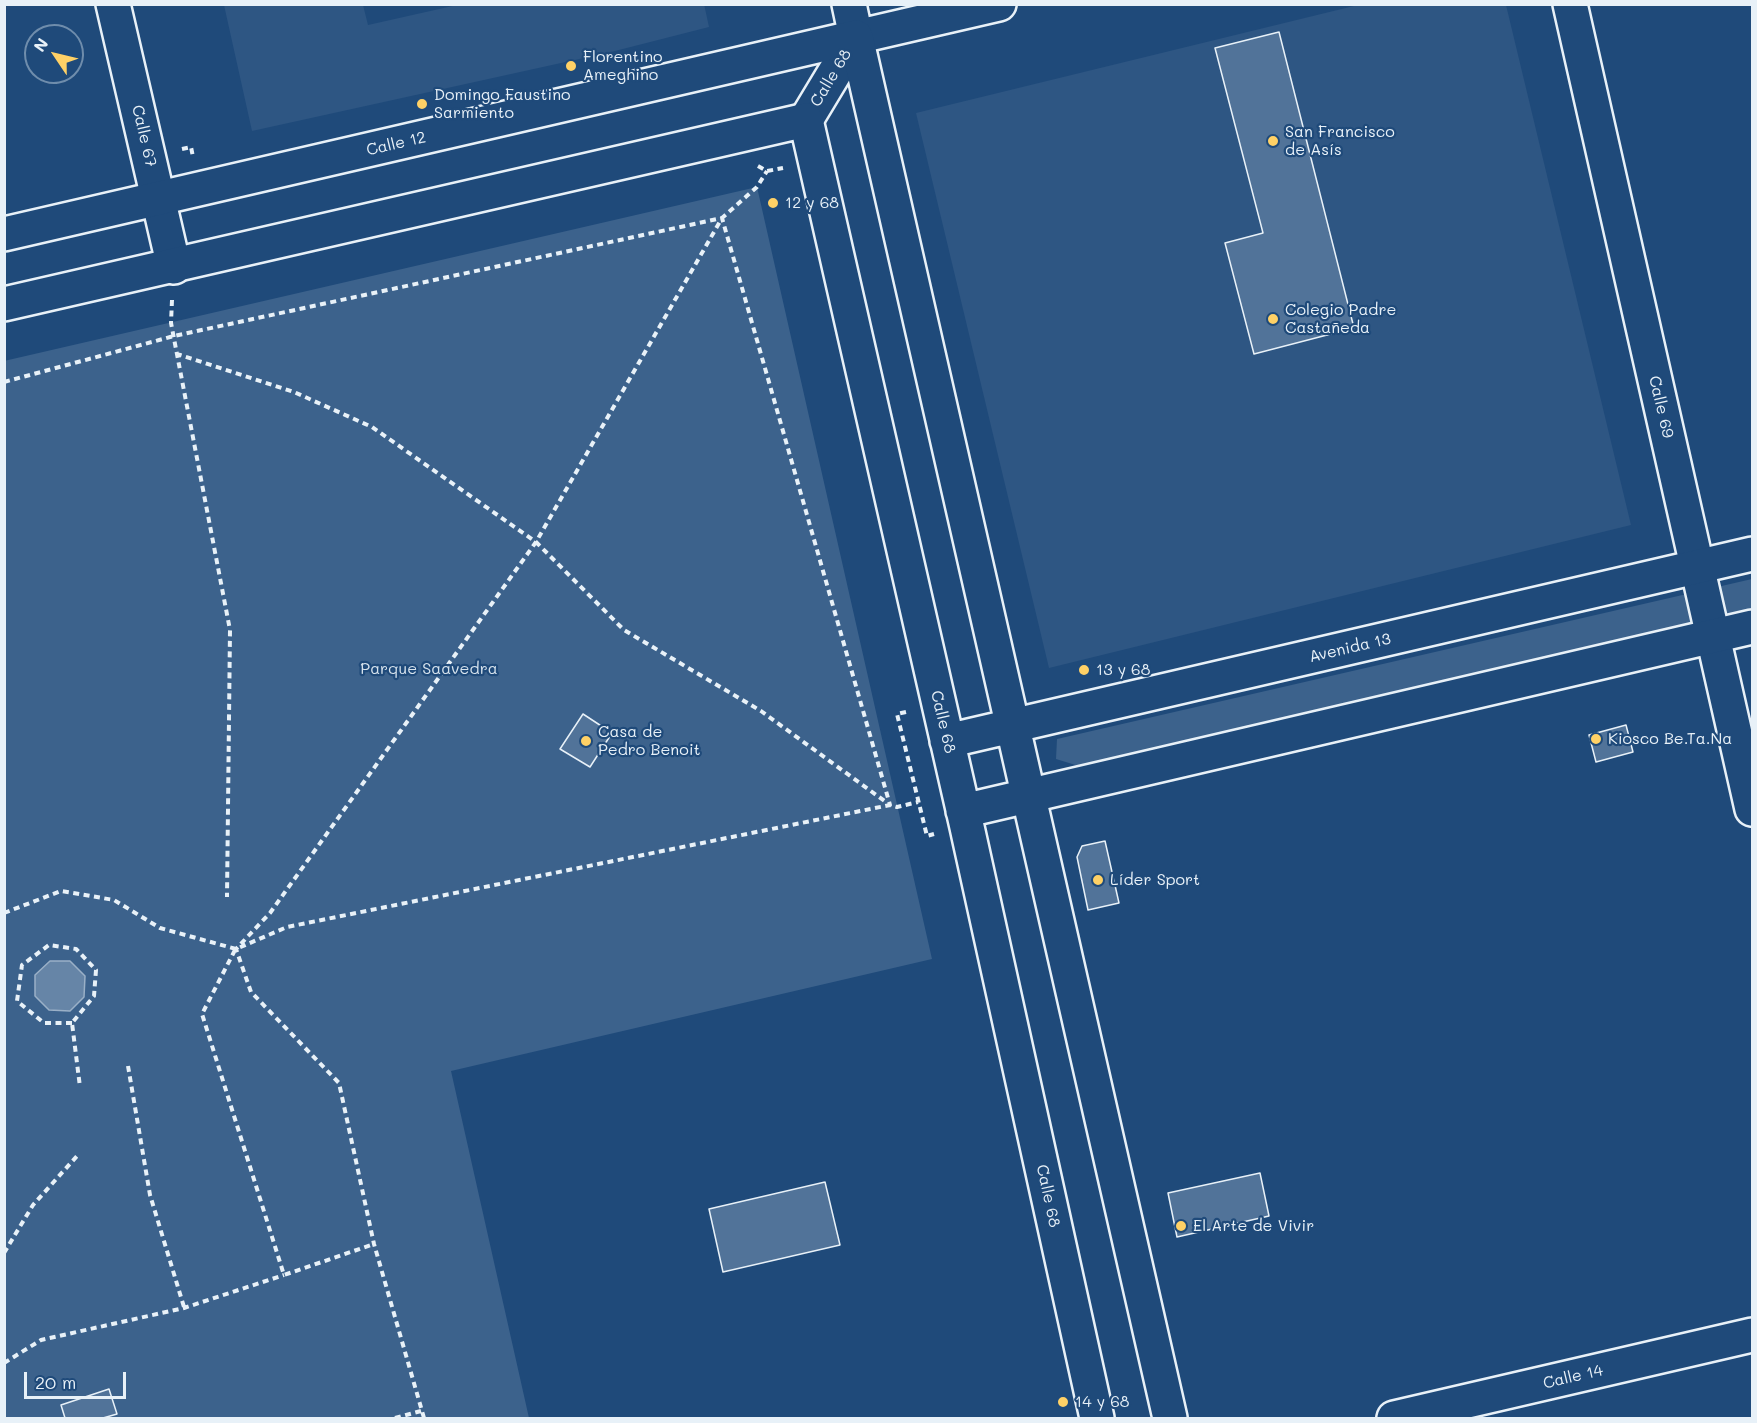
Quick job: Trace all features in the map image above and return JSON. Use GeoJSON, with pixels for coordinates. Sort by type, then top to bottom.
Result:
{"type":"FeatureCollection","features":[{"type":"Feature","properties":{"kind":"main road","name":"Calle 67"},"geometry":{"type":"LineString","coordinates":[[113,4],[159,199],[174,279]]}},
{"type":"Feature","properties":{"kind":"main road","name":"Calle 68"},"geometry":{"type":"LineString","coordinates":[[849,4],[1170,1419]]}},
{"type":"Feature","properties":{"kind":"main road","name":"Calle 12"},"geometry":{"type":"LineString","coordinates":[[4,234],[999,4]]}},
{"type":"Feature","properties":{"kind":"main road","name":"Calle 69"},"geometry":{"type":"LineString","coordinates":[[1570,4],[1752,808]]}},
{"type":"Feature","properties":{"kind":"main road","name":"Calle 68"},"geometry":{"type":"LineString","coordinates":[[856,38],[806,120],[963,811],[1097,1419]]}},
{"type":"Feature","properties":{"kind":"main road"},"geometry":{"type":"LineString","coordinates":[[4,304],[174,279],[806,120]]}},
{"type":"Feature","properties":{"kind":"main road","name":"Avenida 13"},"geometry":{"type":"LineString","coordinates":[[947,741],[1752,554]]}},
{"type":"Feature","properties":{"kind":"main road"},"geometry":{"type":"LineString","coordinates":[[963,811],[1752,627]]}},
{"type":"Feature","properties":{"kind":"main road","name":"Calle 14"},"geometry":{"type":"LineString","coordinates":[[1394,1419],[1752,1335]]}},
{"type":"Feature","properties":{"kind":"path"},"geometry":{"type":"LineString","coordinates":[[284,1275],[202,1014],[236,949],[270,913],[536,542],[722,218],[757,187],[767,171]]}},
{"type":"Feature","properties":{"kind":"path"},"geometry":{"type":"LineString","coordinates":[[4,382],[174,336],[722,218]]}},
{"type":"Feature","properties":{"kind":"path"},"geometry":{"type":"LineString","coordinates":[[722,218],[890,805]]}},
{"type":"Feature","properties":{"kind":"path"},"geometry":{"type":"LineString","coordinates":[[174,279],[171,322],[230,630],[227,897]]}},
{"type":"Feature","properties":{"kind":"path"},"geometry":{"type":"LineString","coordinates":[[177,354],[294,392],[372,427],[536,542],[624,630],[760,711],[890,805],[897,807],[918,802]]}},
{"type":"Feature","properties":{"kind":"path"},"geometry":{"type":"LineString","coordinates":[[4,913],[61,891],[114,900],[160,928],[236,949],[287,927],[890,805]]}},
{"type":"Feature","properties":{"kind":"path"},"geometry":{"type":"LineString","coordinates":[[72,1023],[44,1023],[17,1001],[22,965],[50,945],[76,949],[96,970],[94,996],[72,1023],[80,1087]]}},
{"type":"Feature","properties":{"kind":"path"},"geometry":{"type":"LineString","coordinates":[[236,949],[251,992],[339,1083],[374,1244],[424,1419]]}},
{"type":"Feature","properties":{"kind":"path"},"geometry":{"type":"LineString","coordinates":[[128,1066],[150,1196],[184,1308]]}},
{"type":"Feature","properties":{"kind":"path"},"geometry":{"type":"LineString","coordinates":[[4,1253],[33,1205],[77,1156]]}},
{"type":"Feature","properties":{"kind":"path"},"geometry":{"type":"LineString","coordinates":[[4,1364],[41,1340],[184,1308],[374,1244]]}},
{"type":"Feature","properties":{"kind":"path"},"geometry":{"type":"LineString","coordinates":[[395,1419],[421,1411]]}},
{"type":"Feature","properties":{"kind":"shaded area"},"geometry":{"type":"Polygon","coordinates":[[[704,4],[709,27],[611,52],[252,131],[224,5],[363,5],[368,25],[457,5],[704,4]]]}},
{"type":"Feature","properties":{"kind":"shaded area","name":"Colegio Padre Castañeda"},"geometry":{"type":"Polygon","coordinates":[[[1358,5],[1506,5],[1631,525],[1049,668],[916,113],[1358,5]]]}},
{"type":"Feature","properties":{"kind":"shaded area"},"geometry":{"type":"Polygon","coordinates":[[[50,961],[70,961],[85,976],[84,997],[70,1011],[49,1010],[35,996],[35,975],[50,961]]]}},
{"type":"Feature","properties":{"kind":"green space","name":"Parque Saavedra"},"geometry":{"type":"Polygon","coordinates":[[[757,187],[932,959],[451,1071],[529,1418],[5,1418],[4,361],[757,187]]]}},
{"type":"Feature","properties":{"kind":"green space"},"geometry":{"type":"Polygon","coordinates":[[[1752,579],[1752,612],[1082,767],[1056,759],[1057,739],[1752,579]]]}},
{"type":"Feature","properties":{"kind":"building","name":"San Francisco de Asís"},"geometry":{"type":"Polygon","coordinates":[[[1279,32],[1354,328],[1254,354],[1225,243],[1263,233],[1215,48],[1279,32]]]}},
{"type":"Feature","properties":{"kind":"building","name":"Casa de Pedro Benoit"},"geometry":{"type":"Polygon","coordinates":[[[583,714],[612,733],[590,767],[560,749],[583,714]]]}},
{"type":"Feature","properties":{"kind":"building"},"geometry":{"type":"Polygon","coordinates":[[[1626,725],[1633,752],[1596,762],[1589,735],[1626,725]]]}},
{"type":"Feature","properties":{"kind":"building","name":"Líder Sport"},"geometry":{"type":"Polygon","coordinates":[[[1105,841],[1119,903],[1088,910],[1077,857],[1082,846],[1105,841]]]}},
{"type":"Feature","properties":{"kind":"building"},"geometry":{"type":"Polygon","coordinates":[[[1260,1173],[1269,1216],[1177,1237],[1168,1193],[1260,1173]]]}},
{"type":"Feature","properties":{"kind":"building"},"geometry":{"type":"Polygon","coordinates":[[[825,1182],[840,1245],[723,1272],[709,1209],[825,1182]]]}},
{"type":"Feature","properties":{"kind":"building"},"geometry":{"type":"Polygon","coordinates":[[[109,1389],[117,1414],[103,1418],[65,1418],[61,1405],[109,1389]]]}},
{"type":"Feature","properties":{"kind":"place","name":"Florentino Ameghino"},"geometry":{"type":"Point","coordinates":[571,66]}},
{"type":"Feature","properties":{"kind":"place","name":"Domingo Faustino Sarmiento"},"geometry":{"type":"Point","coordinates":[422,104]}},
{"type":"Feature","properties":{"kind":"place","name":"San Francisco de Asís"},"geometry":{"type":"Point","coordinates":[1273,141]}},
{"type":"Feature","properties":{"kind":"place","name":"12 y 68"},"geometry":{"type":"Point","coordinates":[773,203]}},
{"type":"Feature","properties":{"kind":"place","name":"Colegio Padre Castañeda"},"geometry":{"type":"Point","coordinates":[1273,319]}},
{"type":"Feature","properties":{"kind":"place","name":"13 y 68"},"geometry":{"type":"Point","coordinates":[1084,670]}},
{"type":"Feature","properties":{"kind":"place","name":"Kiosco Be.Ta.Na"},"geometry":{"type":"Point","coordinates":[1596,739]}},
{"type":"Feature","properties":{"kind":"place","name":"Casa de Pedro Benoit"},"geometry":{"type":"Point","coordinates":[586,741]}},
{"type":"Feature","properties":{"kind":"place","name":"Líder Sport"},"geometry":{"type":"Point","coordinates":[1098,880]}},
{"type":"Feature","properties":{"kind":"place","name":"El Arte de Vivir"},"geometry":{"type":"Point","coordinates":[1181,1226]}},
{"type":"Feature","properties":{"kind":"place","name":"14 y 68"},"geometry":{"type":"Point","coordinates":[1063,1402]}}]}
